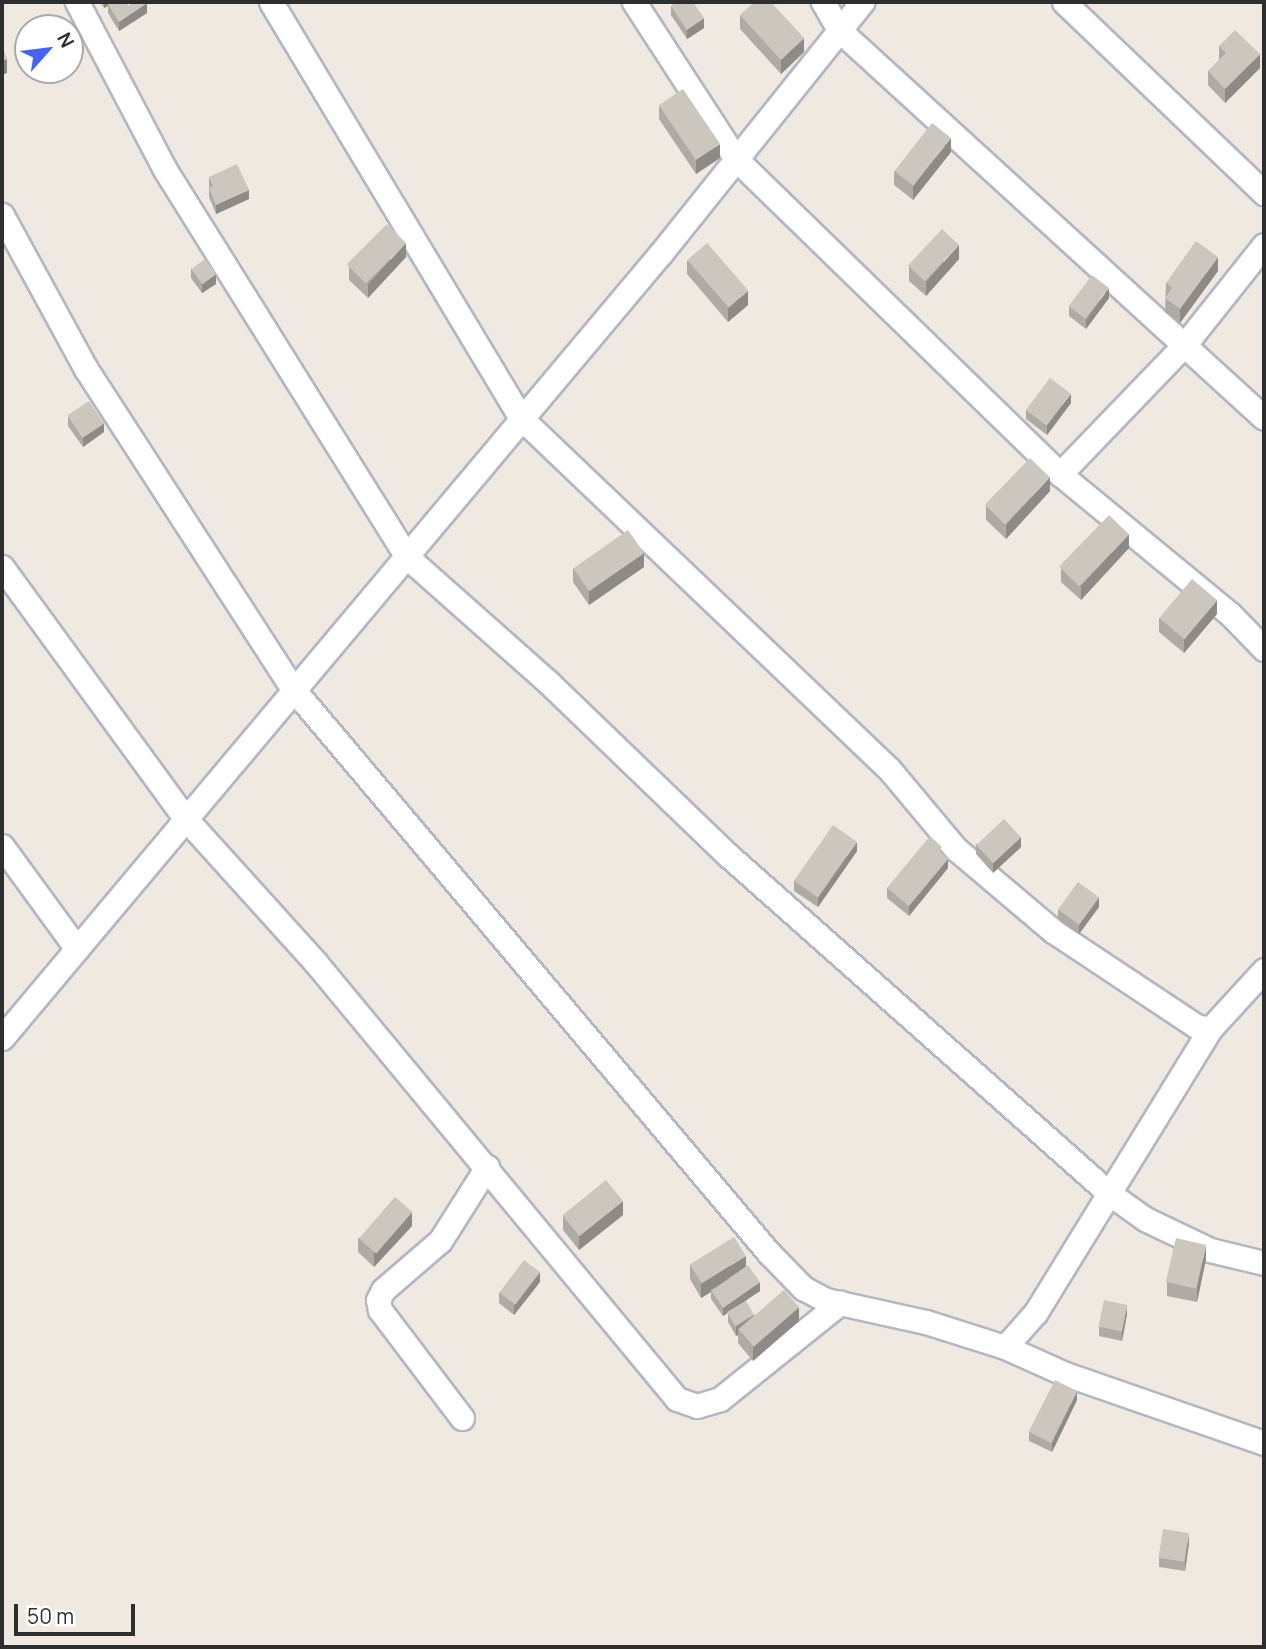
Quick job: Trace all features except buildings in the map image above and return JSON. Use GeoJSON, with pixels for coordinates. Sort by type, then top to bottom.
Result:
{"type":"FeatureCollection","features":[{"type":"Feature","properties":{"kind":"street"},"geometry":{"type":"LineString","coordinates":[[77,2],[164,168],[406,556],[549,683],[729,856],[1110,1194],[1145,1219],[1210,1250],[1264,1264]]}},
{"type":"Feature","properties":{"kind":"street"},"geometry":{"type":"LineString","coordinates":[[271,2],[522,418],[889,769],[956,849],[1053,931],[1185,1020],[1210,1029]]}},
{"type":"Feature","properties":{"kind":"street"},"geometry":{"type":"LineString","coordinates":[[634,2],[736,159],[1060,474],[1230,614],[1264,649]]}},
{"type":"Feature","properties":{"kind":"street"},"geometry":{"type":"LineString","coordinates":[[823,2],[839,30],[1186,343],[1264,418]]}},
{"type":"Feature","properties":{"kind":"street"},"geometry":{"type":"LineString","coordinates":[[2,1038],[522,418],[862,2]]}},
{"type":"Feature","properties":{"kind":"street"},"geometry":{"type":"LineString","coordinates":[[1065,2],[1264,193]]}},
{"type":"Feature","properties":{"kind":"street"},"geometry":{"type":"LineString","coordinates":[[2,215],[86,369],[294,690],[769,1253],[803,1288],[840,1303],[926,1322],[1006,1347],[1065,1374],[1264,1443]]}},
{"type":"Feature","properties":{"kind":"street"},"geometry":{"type":"LineString","coordinates":[[1060,474],[1186,343],[1264,245]]}},
{"type":"Feature","properties":{"kind":"street"},"geometry":{"type":"LineString","coordinates":[[2,567],[186,820],[316,963],[487,1167],[649,1367],[687,1405],[720,1399],[840,1303]]}},
{"type":"Feature","properties":{"kind":"street"},"geometry":{"type":"LineString","coordinates":[[2,846],[77,949]]}},
{"type":"Feature","properties":{"kind":"street"},"geometry":{"type":"LineString","coordinates":[[1006,1347],[1036,1312],[1210,1029],[1264,970]]}},
{"type":"Feature","properties":{"kind":"street"},"geometry":{"type":"LineString","coordinates":[[462,1418],[380,1310],[378,1300],[383,1290],[440,1241],[487,1167]]}}]}
